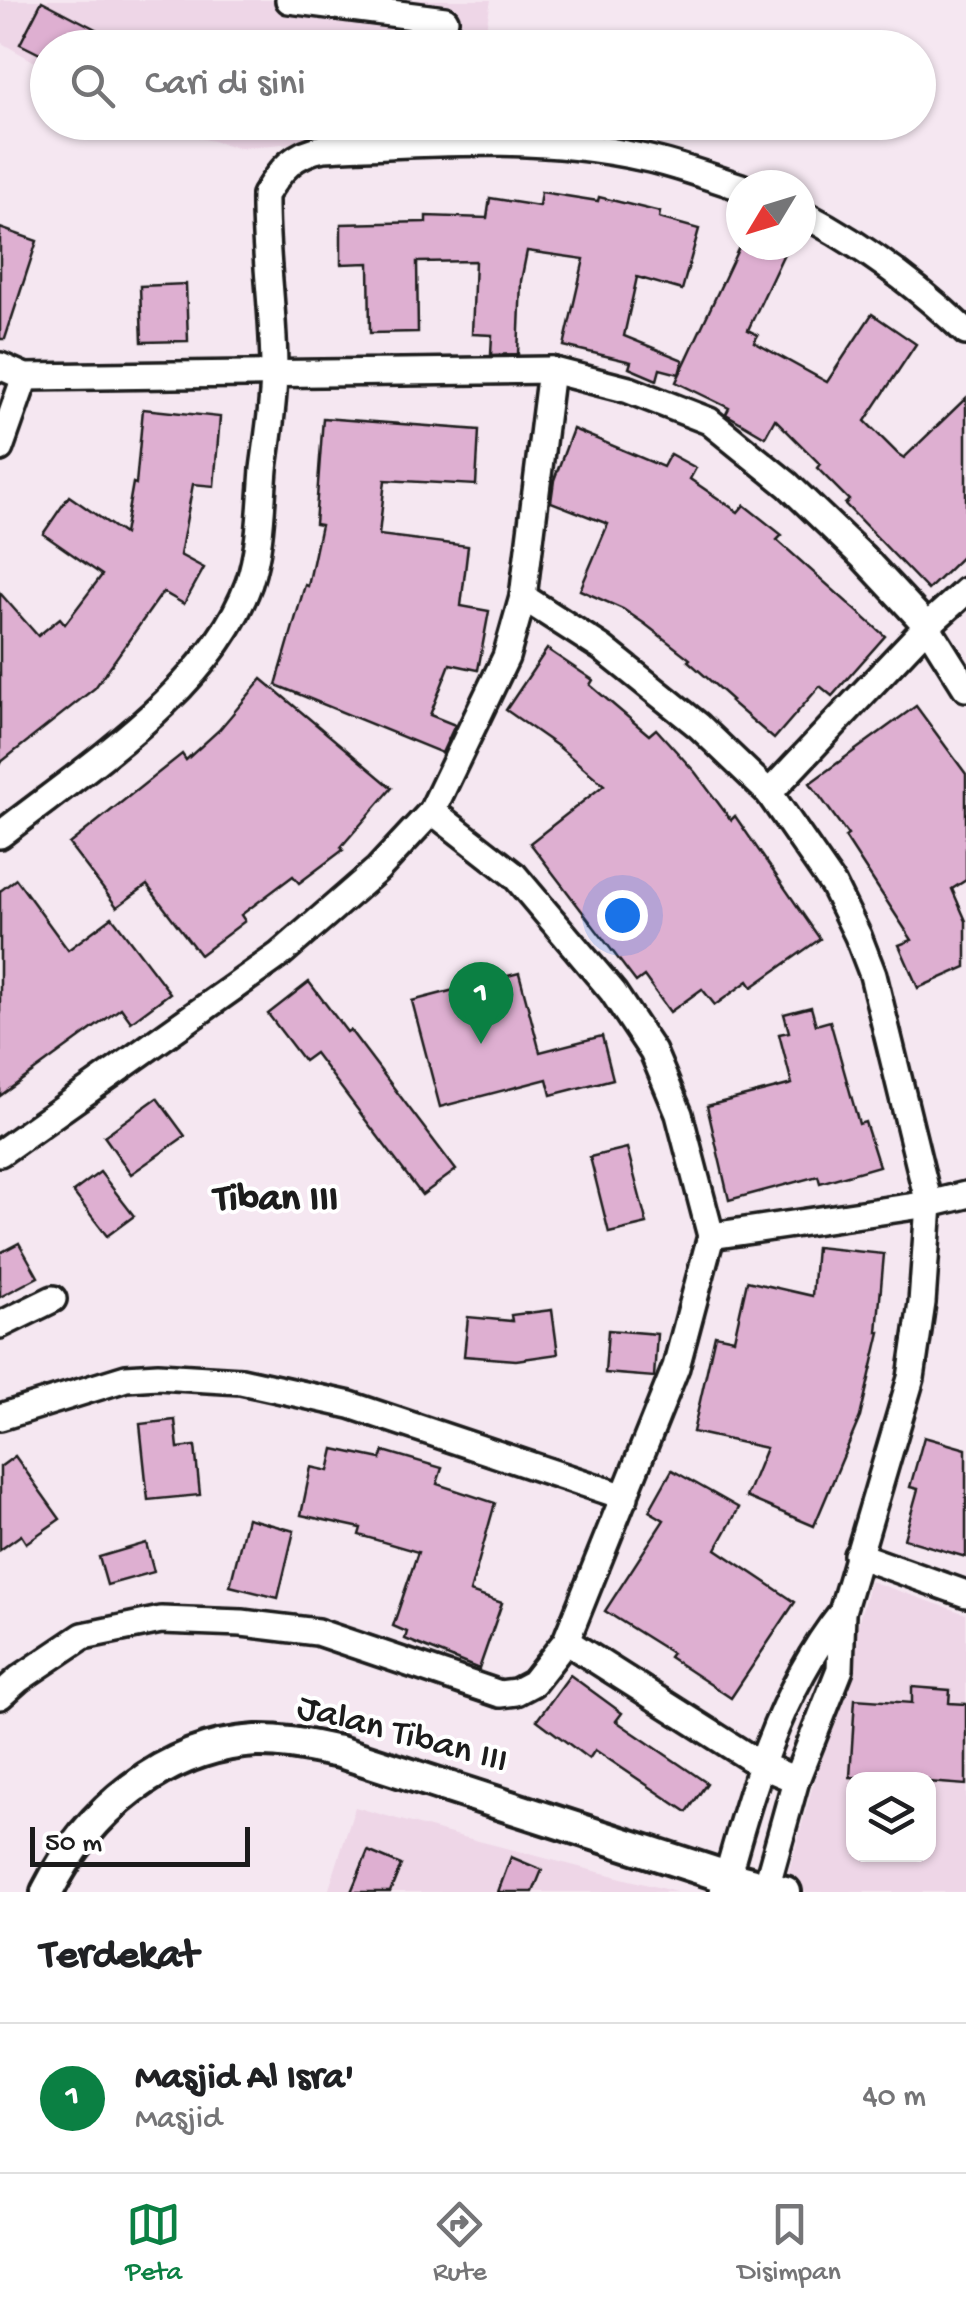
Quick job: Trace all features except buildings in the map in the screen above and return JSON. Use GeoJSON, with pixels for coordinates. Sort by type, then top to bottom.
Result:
{"type":"FeatureCollection","features":[{"type":"Feature","properties":{"kind":"street"},"geometry":{"type":"LineString","coordinates":[[289,0],[445,20]]}},
{"type":"Feature","properties":{"kind":"street"},"geometry":{"type":"LineString","coordinates":[[0,835],[148,716],[190,676],[222,634],[250,580],[274,372],[265,195],[277,175],[304,151],[468,142],[536,143],[645,158],[726,182]]}},
{"type":"Feature","properties":{"kind":"street"},"geometry":{"type":"LineString","coordinates":[[816,222],[872,254],[966,332]]}},
{"type":"Feature","properties":{"kind":"street"},"geometry":{"type":"LineString","coordinates":[[0,366],[25,377],[550,370],[630,390],[709,421],[788,485],[927,626],[966,688]]}},
{"type":"Feature","properties":{"kind":"street"},"geometry":{"type":"LineString","coordinates":[[0,1153],[278,956],[378,870],[432,811],[506,656],[523,597],[550,370]]}},
{"type":"Feature","properties":{"kind":"street"},"geometry":{"type":"LineString","coordinates":[[0,448],[25,377]]}},
{"type":"Feature","properties":{"kind":"street"},"geometry":{"type":"LineString","coordinates":[[769,792],[927,626],[966,591]]}},
{"type":"Feature","properties":{"kind":"street"},"geometry":{"type":"LineString","coordinates":[[523,597],[649,684],[769,792],[833,885],[858,936],[887,1029],[928,1204],[922,1303],[911,1378],[842,1612],[840,1669],[796,1780],[776,1890]]}},
{"type":"Feature","properties":{"kind":"street"},"geometry":{"type":"LineString","coordinates":[[0,1696],[19,1678],[83,1636],[161,1620],[242,1623],[317,1632],[500,1694],[516,1692],[533,1683],[566,1641],[676,1367],[711,1236],[679,1114],[653,1052],[613,992],[514,876],[432,811]]}},
{"type":"Feature","properties":{"kind":"street"},"geometry":{"type":"LineString","coordinates":[[711,1236],[966,1195]]}},
{"type":"Feature","properties":{"kind":"street"},"geometry":{"type":"LineString","coordinates":[[0,1325],[53,1299]]}},
{"type":"Feature","properties":{"kind":"street"},"geometry":{"type":"LineString","coordinates":[[0,1417],[126,1378],[241,1382],[350,1404],[625,1496]]}},
{"type":"Feature","properties":{"kind":"street"},"geometry":{"type":"LineString","coordinates":[[857,1555],[966,1594]]}},
{"type":"Feature","properties":{"kind":"street"},"geometry":{"type":"LineString","coordinates":[[725,1884],[761,1764],[807,1659],[842,1612]]}},
{"type":"Feature","properties":{"kind":"street"},"geometry":{"type":"LineString","coordinates":[[566,1641],[761,1764],[796,1780]]}},
{"type":"Feature","properties":{"kind":"street","name":"Jalan Tiban III"},"geometry":{"type":"LineString","coordinates":[[48,1892],[77,1842],[98,1816],[153,1773],[187,1755],[257,1741],[290,1742],[340,1752],[725,1884],[776,1890]]}},
{"type":"Feature","properties":{"kind":"shaded area"},"geometry":{"type":"Polygon","coordinates":[[[0,0],[491,0],[486,30],[30,30],[30,59],[0,42],[0,0]]]}},
{"type":"Feature","properties":{"kind":"shaded area"},"geometry":{"type":"Polygon","coordinates":[[[209,140],[324,140],[240,148],[209,140]]]}},
{"type":"Feature","properties":{"kind":"shaded area"},"geometry":{"type":"Polygon","coordinates":[[[870,1581],[966,1614],[966,1892],[783,1892],[870,1581]]]}},
{"type":"Feature","properties":{"kind":"shaded area"},"geometry":{"type":"Polygon","coordinates":[[[355,1807],[440,1831],[676,1892],[328,1892],[355,1807]]]}},
{"type":"Feature","properties":{"kind":"place","name":"Masjid Al Isra'"},"geometry":{"type":"Point","coordinates":[481,1044]}},
{"type":"Feature","properties":{"kind":"district","name":"Tiban III"},"geometry":{"type":"Point","coordinates":[276,1200]}}]}
